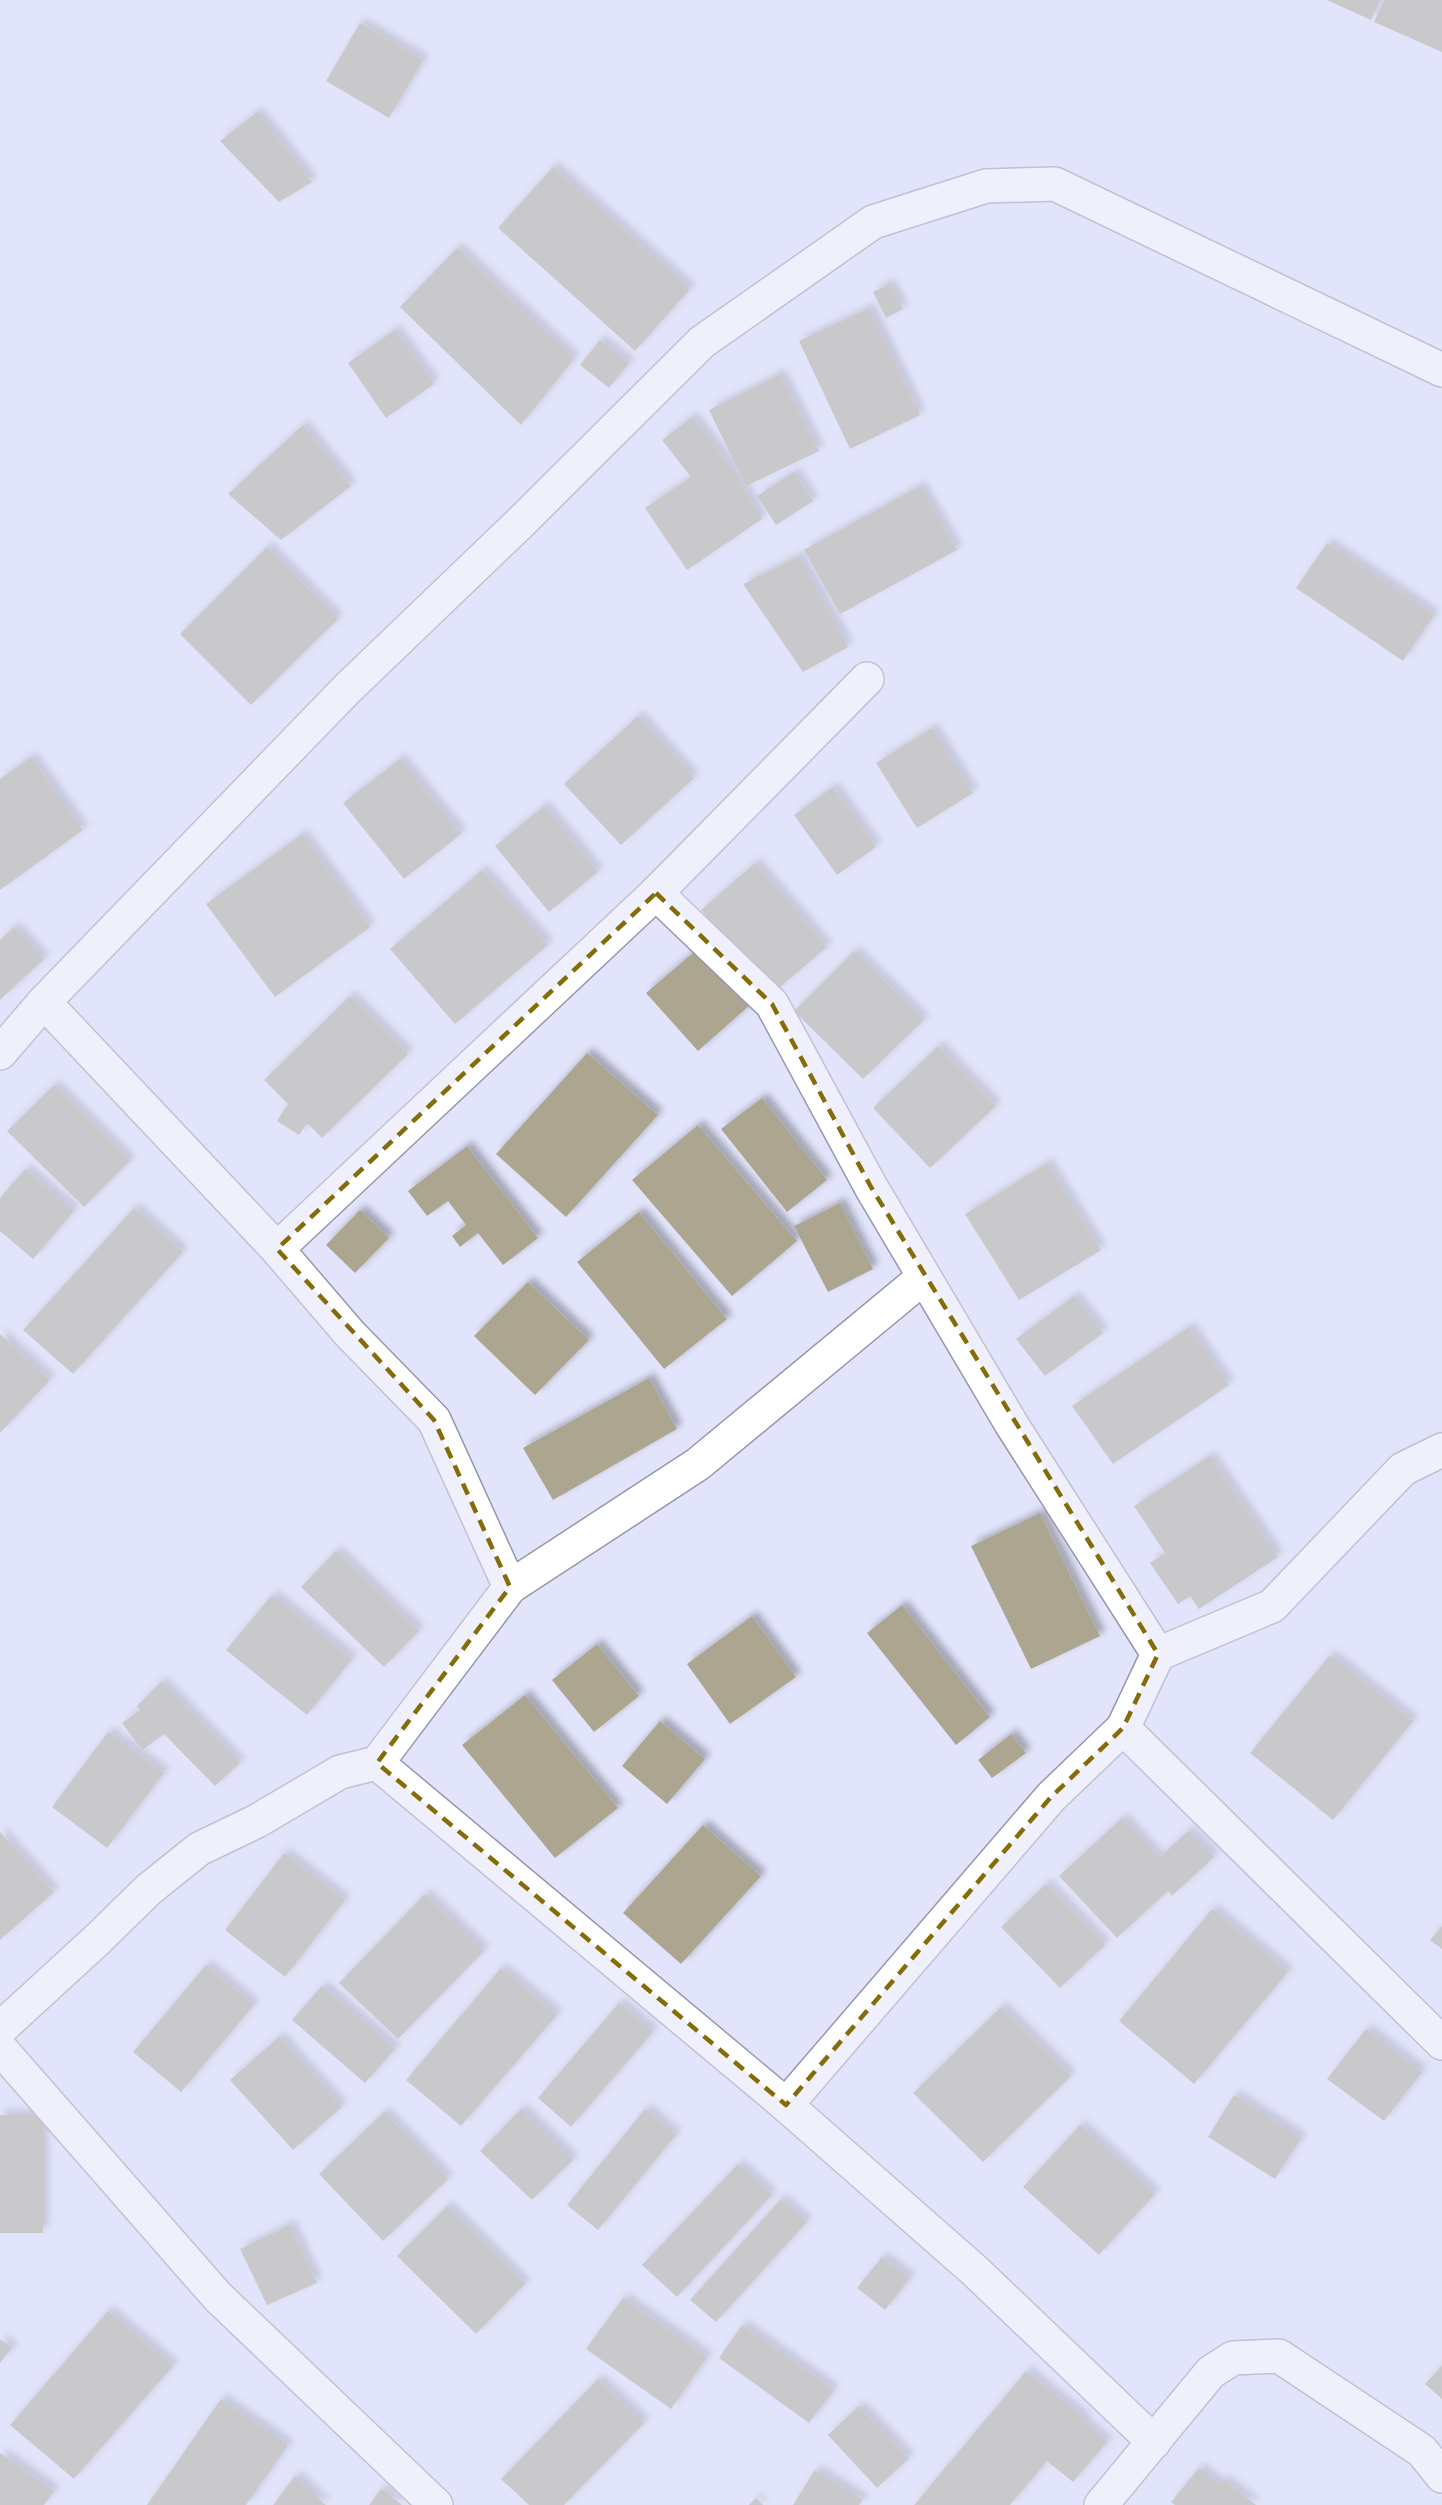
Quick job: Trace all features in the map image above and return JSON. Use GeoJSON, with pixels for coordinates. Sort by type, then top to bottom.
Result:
{"type":"FeatureCollection","features":[{"type":"Feature","properties":{"kind":"street"},"geometry":{"type":"LineString","coordinates":[[0,1053],[44,1002],[347,688],[519,524],[702,342],[873,222],[986,186],[1055,184],[1442,370]]}},
{"type":"Feature","properties":{"kind":"street"},"geometry":{"type":"LineString","coordinates":[[277,1249],[656,893],[867,680]]}},
{"type":"Feature","properties":{"kind":"street"},"geometry":{"type":"LineString","coordinates":[[656,893],[772,1004],[871,1187],[924,1277],[1012,1425],[1158,1654]]}},
{"type":"Feature","properties":{"kind":"street"},"geometry":{"type":"LineString","coordinates":[[44,1002],[277,1249],[350,1334],[434,1420],[510,1587]]}},
{"type":"Feature","properties":{"kind":"street"},"geometry":{"type":"LineString","coordinates":[[0,2029],[98,1940],[148,1890],[199,1849],[257,1821],[340,1772],[377,1763],[510,1587],[698,1464],[924,1277]]}},
{"type":"Feature","properties":{"kind":"street"},"geometry":{"type":"LineString","coordinates":[[786,2105],[1051,1797],[1123,1728],[1158,1654],[1272,1606],[1403,1469],[1442,1450]]}},
{"type":"Feature","properties":{"kind":"street"},"geometry":{"type":"LineString","coordinates":[[1123,1728],[1442,2043]]}},
{"type":"Feature","properties":{"kind":"street"},"geometry":{"type":"LineString","coordinates":[[377,1763],[786,2105],[975,2271],[1155,2442]]}},
{"type":"Feature","properties":{"kind":"street"},"geometry":{"type":"LineString","coordinates":[[0,2048],[218,2296],[436,2505]]}},
{"type":"Feature","properties":{"kind":"street"},"geometry":{"type":"LineString","coordinates":[[1101,2505],[1211,2372],[1233,2358],[1279,2356],[1422,2451],[1442,2476]]}},
{"type":"Feature","properties":{"kind":"highlighted area"},"geometry":{"type":"Polygon","coordinates":[[[656,893],[772,1004],[871,1187],[1158,1654],[1123,1728],[1051,1797],[786,2105],[377,1763],[510,1587],[434,1420],[277,1249],[656,893]]]}},
{"type":"Feature","properties":{"kind":"building"},"geometry":{"type":"Polygon","coordinates":[[[1327,0],[1380,0],[1371,20],[1327,0]]]}},
{"type":"Feature","properties":{"kind":"building"},"geometry":{"type":"Polygon","coordinates":[[[1384,0],[1442,0],[1442,52],[1374,22],[1384,0]]]}},
{"type":"Feature","properties":{"kind":"building"},"geometry":{"type":"Polygon","coordinates":[[[360,23],[423,60],[389,118],[326,81],[360,23]]]}},
{"type":"Feature","properties":{"kind":"building"},"geometry":{"type":"Polygon","coordinates":[[[257,112],[312,182],[279,202],[220,141],[257,112]]]}},
{"type":"Feature","properties":{"kind":"building"},"geometry":{"type":"Polygon","coordinates":[[[553,167],[690,289],[635,351],[498,228],[553,167]]]}},
{"type":"Feature","properties":{"kind":"building"},"geometry":{"type":"Polygon","coordinates":[[[457,248],[574,359],[521,425],[400,307],[457,248]]]}},
{"type":"Feature","properties":{"kind":"building"},"geometry":{"type":"Polygon","coordinates":[[[889,284],[903,309],[886,318],[873,292],[889,284]]]}},
{"type":"Feature","properties":{"kind":"building"},"geometry":{"type":"Polygon","coordinates":[[[869,308],[920,415],[850,449],[799,341],[869,308]]]}},
{"type":"Feature","properties":{"kind":"building"},"geometry":{"type":"Polygon","coordinates":[[[395,330],[434,384],[386,418],[348,363],[395,330]]]}},
{"type":"Feature","properties":{"kind":"building"},"geometry":{"type":"Polygon","coordinates":[[[600,340],[629,363],[609,388],[580,365],[600,340]]]}},
{"type":"Feature","properties":{"kind":"building"},"geometry":{"type":"Polygon","coordinates":[[[780,374],[819,451],[746,486],[709,410],[780,374]]]}},
{"type":"Feature","properties":{"kind":"building"},"geometry":{"type":"Polygon","coordinates":[[[692,417],[731,467],[762,519],[687,570],[645,508],[691,477],[662,440],[692,417]]]}},
{"type":"Feature","properties":{"kind":"building"},"geometry":{"type":"Polygon","coordinates":[[[303,425],[351,486],[281,540],[228,494],[303,425]]]}},
{"type":"Feature","properties":{"kind":"building"},"geometry":{"type":"Polygon","coordinates":[[[794,472],[813,501],[776,525],[757,496],[794,472]]]}},
{"type":"Feature","properties":{"kind":"building"},"geometry":{"type":"Polygon","coordinates":[[[920,486],[957,550],[840,614],[804,550],[920,486]]]}},
{"type":"Feature","properties":{"kind":"building"},"geometry":{"type":"Polygon","coordinates":[[[1327,543],[1434,615],[1403,661],[1296,588],[1327,543]]]}},
{"type":"Feature","properties":{"kind":"building"},"geometry":{"type":"Polygon","coordinates":[[[267,547],[338,619],[251,705],[180,634],[267,547]]]}},
{"type":"Feature","properties":{"kind":"building"},"geometry":{"type":"Polygon","coordinates":[[[799,556],[848,647],[803,672],[743,584],[799,556]]]}},
{"type":"Feature","properties":{"kind":"building"},"geometry":{"type":"Polygon","coordinates":[[[638,716],[694,778],[621,845],[564,784],[638,716]]]}},
{"type":"Feature","properties":{"kind":"building"},"geometry":{"type":"Polygon","coordinates":[[[932,728],[973,793],[917,828],[876,763],[932,728]]]}},
{"type":"Feature","properties":{"kind":"building"},"geometry":{"type":"Polygon","coordinates":[[[31,757],[83,830],[0,890],[0,779],[31,757]]]}},
{"type":"Feature","properties":{"kind":"building"},"geometry":{"type":"Polygon","coordinates":[[[400,759],[461,834],[404,879],[343,803],[400,759]]]}},
{"type":"Feature","properties":{"kind":"building"},"geometry":{"type":"Polygon","coordinates":[[[833,787],[876,847],[837,875],[794,815],[833,787]]]}},
{"type":"Feature","properties":{"kind":"building"},"geometry":{"type":"Polygon","coordinates":[[[544,806],[598,872],[549,912],[495,846],[544,806]]]}},
{"type":"Feature","properties":{"kind":"building"},"geometry":{"type":"Polygon","coordinates":[[[302,834],[370,927],[275,997],[206,904],[302,834]]]}},
{"type":"Feature","properties":{"kind":"building"},"geometry":{"type":"Polygon","coordinates":[[[755,863],[827,947],[773,993],[701,910],[755,863]]]}},
{"type":"Feature","properties":{"kind":"building"},"geometry":{"type":"Polygon","coordinates":[[[482,870],[548,945],[455,1024],[390,949],[482,870]]]}},
{"type":"Feature","properties":{"kind":"building"},"geometry":{"type":"Polygon","coordinates":[[[14,927],[44,959],[0,1000],[0,940],[14,927]]]}},
{"type":"Feature","properties":{"kind":"building"},"geometry":{"type":"Polygon","coordinates":[[[701,946],[751,1004],[698,1051],[646,993],[701,946]]]}},
{"type":"Feature","properties":{"kind":"building"},"geometry":{"type":"Polygon","coordinates":[[[854,951],[924,1020],[863,1079],[794,1011],[854,951]]]}},
{"type":"Feature","properties":{"kind":"building"},"geometry":{"type":"Polygon","coordinates":[[[350,996],[408,1054],[322,1138],[307,1123],[299,1135],[277,1121],[288,1104],[264,1080],[350,996]]]}},
{"type":"Feature","properties":{"kind":"building"},"geometry":{"type":"Polygon","coordinates":[[[938,1046],[996,1106],[930,1168],[873,1108],[938,1046]]]}},
{"type":"Feature","properties":{"kind":"building"},"geometry":{"type":"Polygon","coordinates":[[[587,1053],[658,1115],[566,1217],[496,1154],[587,1053]]]}},
{"type":"Feature","properties":{"kind":"building"},"geometry":{"type":"Polygon","coordinates":[[[54,1085],[130,1161],[84,1207],[7,1131],[54,1085]]]}},
{"type":"Feature","properties":{"kind":"building"},"geometry":{"type":"Polygon","coordinates":[[[762,1098],[827,1180],[787,1212],[721,1129],[762,1098]]]}},
{"type":"Feature","properties":{"kind":"building"},"geometry":{"type":"Polygon","coordinates":[[[698,1125],[797,1241],[732,1296],[632,1180],[698,1125]]]}},
{"type":"Feature","properties":{"kind":"building"},"geometry":{"type":"Polygon","coordinates":[[[467,1146],[538,1238],[503,1265],[478,1233],[460,1247],[452,1236],[466,1225],[448,1201],[427,1216],[408,1191],[467,1146]]]}},
{"type":"Feature","properties":{"kind":"building"},"geometry":{"type":"Polygon","coordinates":[[[1047,1163],[1101,1250],[1019,1300],[965,1214],[1047,1163]]]}},
{"type":"Feature","properties":{"kind":"building"},"geometry":{"type":"Polygon","coordinates":[[[25,1169],[74,1211],[33,1259],[0,1231],[0,1198],[25,1169]]]}},
{"type":"Feature","properties":{"kind":"building"},"geometry":{"type":"Polygon","coordinates":[[[840,1203],[873,1269],[828,1292],[794,1226],[840,1203]]]}},
{"type":"Feature","properties":{"kind":"building"},"geometry":{"type":"Polygon","coordinates":[[[134,1208],[183,1252],[73,1374],[23,1330],[134,1208]]]}},
{"type":"Feature","properties":{"kind":"building"},"geometry":{"type":"Polygon","coordinates":[[[360,1210],[389,1238],[355,1273],[326,1245],[360,1210]]]}},
{"type":"Feature","properties":{"kind":"building"},"geometry":{"type":"Polygon","coordinates":[[[639,1212],[727,1319],[664,1369],[577,1262],[639,1212]]]}},
{"type":"Feature","properties":{"kind":"building"},"geometry":{"type":"Polygon","coordinates":[[[528,1282],[589,1340],[535,1395],[474,1336],[528,1282]]]}},
{"type":"Feature","properties":{"kind":"building"},"geometry":{"type":"Polygon","coordinates":[[[1074,1296],[1103,1333],[1045,1376],[1016,1339],[1074,1296]]]}},
{"type":"Feature","properties":{"kind":"building"},"geometry":{"type":"Polygon","coordinates":[[[1189,1327],[1229,1385],[1113,1464],[1072,1406],[1189,1327]]]}},
{"type":"Feature","properties":{"kind":"building"},"geometry":{"type":"Polygon","coordinates":[[[0,1334],[50,1380],[0,1433],[0,1334]]]}},
{"type":"Feature","properties":{"kind":"building"},"geometry":{"type":"Polygon","coordinates":[[[649,1378],[677,1429],[553,1500],[523,1448],[649,1378]]]}},
{"type":"Feature","properties":{"kind":"building"},"geometry":{"type":"Polygon","coordinates":[[[1210,1456],[1278,1557],[1199,1609],[1190,1596],[1178,1604],[1150,1563],[1165,1553],[1134,1506],[1210,1456]]]}},
{"type":"Feature","properties":{"kind":"building"},"geometry":{"type":"Polygon","coordinates":[[[1040,1513],[1100,1636],[1031,1669],[971,1546],[1040,1513]]]}},
{"type":"Feature","properties":{"kind":"building"},"geometry":{"type":"Polygon","coordinates":[[[336,1551],[419,1631],[384,1667],[301,1587],[336,1551]]]}},
{"type":"Feature","properties":{"kind":"building"},"geometry":{"type":"Polygon","coordinates":[[[272,1595],[352,1659],[307,1715],[226,1650],[272,1595]]]}},
{"type":"Feature","properties":{"kind":"building"},"geometry":{"type":"Polygon","coordinates":[[[902,1605],[990,1717],[956,1745],[867,1633],[902,1605]]]}},
{"type":"Feature","properties":{"kind":"building"},"geometry":{"type":"Polygon","coordinates":[[[752,1616],[796,1677],[730,1724],[687,1664],[752,1616]]]}},
{"type":"Feature","properties":{"kind":"building"},"geometry":{"type":"Polygon","coordinates":[[[597,1644],[639,1696],[594,1732],[552,1680],[597,1644]]]}},
{"type":"Feature","properties":{"kind":"building"},"geometry":{"type":"Polygon","coordinates":[[[1330,1655],[1413,1721],[1333,1820],[1250,1753],[1330,1655]]]}},
{"type":"Feature","properties":{"kind":"building"},"geometry":{"type":"Polygon","coordinates":[[[161,1682],[240,1763],[215,1786],[164,1734],[142,1750],[122,1723],[140,1710],[137,1706],[161,1682]]]}},
{"type":"Feature","properties":{"kind":"building"},"geometry":{"type":"Polygon","coordinates":[[[525,1695],[618,1808],[555,1858],[462,1745],[525,1695]]]}},
{"type":"Feature","properties":{"kind":"building"},"geometry":{"type":"Polygon","coordinates":[[[660,1721],[705,1759],[667,1804],[622,1766],[660,1721]]]}},
{"type":"Feature","properties":{"kind":"building"},"geometry":{"type":"Polygon","coordinates":[[[108,1732],[164,1773],[107,1848],[52,1807],[108,1732]]]}},
{"type":"Feature","properties":{"kind":"building"},"geometry":{"type":"Polygon","coordinates":[[[1011,1734],[1026,1753],[992,1778],[978,1760],[1011,1734]]]}},
{"type":"Feature","properties":{"kind":"building"},"geometry":{"type":"Polygon","coordinates":[[[1122,1818],[1159,1858],[1188,1831],[1214,1857],[1172,1896],[1168,1891],[1117,1938],[1059,1876],[1122,1818]]]}},
{"type":"Feature","properties":{"kind":"building"},"geometry":{"type":"Polygon","coordinates":[[[703,1825],[761,1876],[681,1964],[623,1913],[703,1825]]]}},
{"type":"Feature","properties":{"kind":"building"},"geometry":{"type":"Polygon","coordinates":[[[0,1832],[54,1892],[0,1940],[0,1832]]]}},
{"type":"Feature","properties":{"kind":"building"},"geometry":{"type":"Polygon","coordinates":[[[284,1853],[345,1900],[285,1977],[225,1930],[284,1853]]]}},
{"type":"Feature","properties":{"kind":"building"},"geometry":{"type":"Polygon","coordinates":[[[1046,1884],[1105,1945],[1060,1988],[1001,1927],[1046,1884]]]}},
{"type":"Feature","properties":{"kind":"building"},"geometry":{"type":"Polygon","coordinates":[[[425,1894],[484,1951],[398,2039],[339,1983],[425,1894]]]}},
{"type":"Feature","properties":{"kind":"building"},"geometry":{"type":"Polygon","coordinates":[[[1212,1909],[1288,1972],[1194,2084],[1119,2021],[1212,1909]]]}},
{"type":"Feature","properties":{"kind":"building"},"geometry":{"type":"Polygon","coordinates":[[[1442,1926],[1442,1949],[1430,1940],[1442,1926]]]}},
{"type":"Feature","properties":{"kind":"building"},"geometry":{"type":"Polygon","coordinates":[[[206,1965],[254,2005],[181,2092],[133,2052],[206,1965]]]}},
{"type":"Feature","properties":{"kind":"building"},"geometry":{"type":"Polygon","coordinates":[[[501,1968],[557,2015],[461,2126],[406,2080],[501,1968]]]}},
{"type":"Feature","properties":{"kind":"building"},"geometry":{"type":"Polygon","coordinates":[[[322,1986],[395,2049],[365,2083],[292,2020],[322,1986]]]}},
{"type":"Feature","properties":{"kind":"building"},"geometry":{"type":"Polygon","coordinates":[[[619,2003],[653,2032],[571,2127],[538,2098],[619,2003]]]}},
{"type":"Feature","properties":{"kind":"building"},"geometry":{"type":"Polygon","coordinates":[[[1001,2007],[1071,2076],[983,2162],[913,2093],[1001,2007]]]}},
{"type":"Feature","properties":{"kind":"building"},"geometry":{"type":"Polygon","coordinates":[[[1366,2029],[1422,2072],[1384,2121],[1327,2079],[1366,2029]]]}},
{"type":"Feature","properties":{"kind":"building"},"geometry":{"type":"Polygon","coordinates":[[[279,2037],[342,2107],[293,2150],[230,2080],[279,2037]]]}},
{"type":"Feature","properties":{"kind":"building"},"geometry":{"type":"Polygon","coordinates":[[[1234,2095],[1301,2138],[1275,2179],[1208,2137],[1234,2095]]]}},
{"type":"Feature","properties":{"kind":"building"},"geometry":{"type":"Polygon","coordinates":[[[521,2109],[573,2160],[532,2200],[480,2151],[521,2109]]]}},
{"type":"Feature","properties":{"kind":"building"},"geometry":{"type":"Polygon","coordinates":[[[645,2109],[676,2135],[598,2230],[567,2205],[645,2109]]]}},
{"type":"Feature","properties":{"kind":"building"},"geometry":{"type":"Polygon","coordinates":[[[384,2112],[448,2179],[383,2241],[319,2174],[384,2112]]]}},
{"type":"Feature","properties":{"kind":"building"},"geometry":{"type":"Polygon","coordinates":[[[0,2115],[43,2115],[43,2233],[0,2233],[0,2115]]]}},
{"type":"Feature","properties":{"kind":"building"},"geometry":{"type":"Polygon","coordinates":[[[1080,2125],[1155,2194],[1099,2255],[1023,2187],[1080,2125]]]}},
{"type":"Feature","properties":{"kind":"building"},"geometry":{"type":"Polygon","coordinates":[[[738,2164],[772,2195],[677,2297],[642,2265],[738,2164]]]}},
{"type":"Feature","properties":{"kind":"building"},"geometry":{"type":"Polygon","coordinates":[[[781,2199],[807,2222],[716,2322],[690,2300],[781,2199]]]}},
{"type":"Feature","properties":{"kind":"building"},"geometry":{"type":"Polygon","coordinates":[[[447,2206],[525,2284],[476,2334],[397,2256],[447,2206]]]}},
{"type":"Feature","properties":{"kind":"building"},"geometry":{"type":"Polygon","coordinates":[[[290,2225],[317,2283],[267,2305],[240,2249],[290,2225]]]}},
{"type":"Feature","properties":{"kind":"building"},"geometry":{"type":"Polygon","coordinates":[[[882,2257],[910,2278],[885,2310],[857,2288],[882,2257]]]}},
{"type":"Feature","properties":{"kind":"building"},"geometry":{"type":"Polygon","coordinates":[[[623,2298],[707,2357],[671,2409],[586,2349],[623,2298]]]}},
{"type":"Feature","properties":{"kind":"building"},"geometry":{"type":"Polygon","coordinates":[[[108,2311],[173,2366],[74,2479],[10,2425],[108,2311]]]}},
{"type":"Feature","properties":{"kind":"building"},"geometry":{"type":"Polygon","coordinates":[[[742,2325],[834,2390],[809,2423],[719,2358],[742,2325]]]}},
{"type":"Feature","properties":{"kind":"building"},"geometry":{"type":"Polygon","coordinates":[[[0,2339],[12,2348],[0,2363],[0,2339]]]}},
{"type":"Feature","properties":{"kind":"building"},"geometry":{"type":"Polygon","coordinates":[[[1442,2366],[1442,2399],[1425,2384],[1442,2366]]]}},
{"type":"Feature","properties":{"kind":"building"},"geometry":{"type":"Polygon","coordinates":[[[1026,2371],[1085,2419],[1083,2422],[1107,2442],[1073,2482],[1047,2461],[1010,2505],[914,2505],[1026,2371]]]}},
{"type":"Feature","properties":{"kind":"building"},"geometry":{"type":"Polygon","coordinates":[[[598,2379],[644,2423],[564,2505],[529,2505],[501,2479],[598,2379]]]}},
{"type":"Feature","properties":{"kind":"building"},"geometry":{"type":"Polygon","coordinates":[[[221,2399],[288,2445],[246,2505],[147,2505],[221,2399]]]}},
{"type":"Feature","properties":{"kind":"building"},"geometry":{"type":"Polygon","coordinates":[[[859,2406],[909,2458],[877,2488],[828,2435],[859,2406]]]}},
{"type":"Feature","properties":{"kind":"building"},"geometry":{"type":"Polygon","coordinates":[[[0,2453],[54,2491],[44,2505],[0,2505],[0,2453]]]}},
{"type":"Feature","properties":{"kind":"building"},"geometry":{"type":"Polygon","coordinates":[[[1199,2468],[1220,2485],[1224,2480],[1256,2505],[1175,2505],[1171,2502],[1199,2468]]]}},
{"type":"Feature","properties":{"kind":"building"},"geometry":{"type":"Polygon","coordinates":[[[815,2470],[863,2500],[859,2505],[793,2505],[815,2470]]]}},
{"type":"Feature","properties":{"kind":"building"},"geometry":{"type":"Polygon","coordinates":[[[295,2476],[326,2505],[273,2505],[295,2476]]]}},
{"type":"Feature","properties":{"kind":"building"},"geometry":{"type":"Polygon","coordinates":[[[381,2489],[402,2505],[369,2505],[381,2489]]]}},
{"type":"Feature","properties":{"kind":"building"},"geometry":{"type":"Polygon","coordinates":[[[756,2498],[763,2505],[749,2505],[756,2498]]]}}]}
